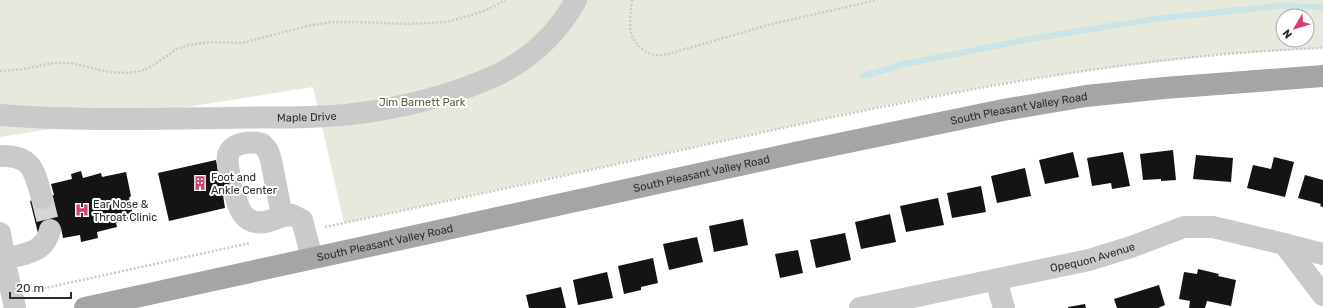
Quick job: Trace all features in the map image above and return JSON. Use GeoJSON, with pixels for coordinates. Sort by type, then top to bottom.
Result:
{"type":"FeatureCollection","features":[{"type":"Feature","properties":{"kind":"main road","name":"South Pleasant Valley Road"},"geometry":{"type":"LineString","coordinates":[[85,308],[788,155],[1003,110],[1086,96],[1164,88],[1323,76]]}},
{"type":"Feature","properties":{"kind":"street","name":"Maple Drive"},"geometry":{"type":"LineString","coordinates":[[0,115],[44,119],[128,120],[309,118],[354,114],[424,101],[488,79],[515,65],[542,45],[559,26],[576,0]]}},
{"type":"Feature","properties":{"kind":"street"},"geometry":{"type":"LineString","coordinates":[[229,172],[228,155],[230,150],[240,144],[255,142],[262,144],[268,151],[271,160],[282,216]]}},
{"type":"Feature","properties":{"kind":"street"},"geometry":{"type":"LineString","coordinates":[[0,156],[21,158],[28,162],[36,176],[42,198]]}},
{"type":"Feature","properties":{"kind":"street"},"geometry":{"type":"LineString","coordinates":[[235,193],[238,208],[241,213],[251,221],[263,222],[292,214],[302,220],[312,258]]}},
{"type":"Feature","properties":{"kind":"street","name":"Opequon Avenue"},"geometry":{"type":"LineString","coordinates":[[860,308],[1090,260],[1131,247],[1184,227],[1213,227],[1323,254]]}},
{"type":"Feature","properties":{"kind":"street"},"geometry":{"type":"LineString","coordinates":[[4,259],[32,252],[42,246],[49,237],[50,230]]}},
{"type":"Feature","properties":{"kind":"street"},"geometry":{"type":"LineString","coordinates":[[0,233],[4,259],[14,302]]}},
{"type":"Feature","properties":{"kind":"street"},"geometry":{"type":"LineString","coordinates":[[1284,244],[1323,295]]}},
{"type":"Feature","properties":{"kind":"street"},"geometry":{"type":"LineString","coordinates":[[996,280],[1004,308]]}},
{"type":"Feature","properties":{"kind":"path"},"geometry":{"type":"LineString","coordinates":[[0,71],[24,69],[53,63],[71,63],[109,72],[127,73],[141,71],[152,66],[176,49],[189,45],[211,42],[242,43],[307,26],[332,22],[409,24],[446,22],[489,9],[505,0]]}},
{"type":"Feature","properties":{"kind":"path"},"geometry":{"type":"LineString","coordinates":[[632,0],[630,20],[631,34],[645,52],[656,56],[668,54],[772,24],[877,0]]}},
{"type":"Feature","properties":{"kind":"path"},"geometry":{"type":"LineString","coordinates":[[306,231],[886,106],[1005,83],[1201,56],[1323,48]]}},
{"type":"Feature","properties":{"kind":"path"},"geometry":{"type":"LineString","coordinates":[[14,302],[252,243]]}},
{"type":"Feature","properties":{"kind":"green space","name":"Jim Barnett Park"},"geometry":{"type":"Polygon","coordinates":[[[0,0],[1323,0],[1323,48],[1215,55],[1085,71],[1005,83],[901,102],[344,223],[313,87],[0,137],[0,0]]]}},
{"type":"Feature","properties":{"kind":"building"},"geometry":{"type":"Polygon","coordinates":[[[1173,150],[1176,180],[1143,180],[1140,154],[1173,150]]]}},
{"type":"Feature","properties":{"kind":"building"},"geometry":{"type":"Polygon","coordinates":[[[1073,152],[1079,177],[1045,184],[1039,160],[1073,152]]]}},
{"type":"Feature","properties":{"kind":"building"},"geometry":{"type":"Polygon","coordinates":[[[1123,152],[1130,186],[1112,189],[1111,183],[1092,186],[1087,158],[1123,152]]]}},
{"type":"Feature","properties":{"kind":"building"},"geometry":{"type":"Polygon","coordinates":[[[1196,155],[1233,158],[1231,182],[1193,179],[1196,155]]]}},
{"type":"Feature","properties":{"kind":"building"},"geometry":{"type":"Polygon","coordinates":[[[1274,157],[1294,162],[1285,197],[1247,188],[1253,165],[1271,169],[1274,157]]]}},
{"type":"Feature","properties":{"kind":"building","name":"Foot and Ankle Center"},"geometry":{"type":"Polygon","coordinates":[[[216,160],[219,175],[237,170],[242,191],[223,195],[225,208],[169,221],[158,173],[216,160]]]}},
{"type":"Feature","properties":{"kind":"building"},"geometry":{"type":"Polygon","coordinates":[[[1025,168],[1031,196],[997,203],[991,176],[1025,168]]]}},
{"type":"Feature","properties":{"kind":"building","name":"Ear Nose & Throat Clinic"},"geometry":{"type":"Polygon","coordinates":[[[81,171],[83,178],[101,173],[102,177],[126,172],[131,196],[129,198],[134,219],[116,223],[117,227],[97,232],[98,238],[81,242],[80,235],[63,238],[61,228],[38,233],[30,201],[54,195],[51,184],[72,179],[71,174],[81,171]]]}},
{"type":"Feature","properties":{"kind":"building"},"geometry":{"type":"Polygon","coordinates":[[[1305,175],[1323,180],[1323,207],[1320,206],[1321,204],[1298,198],[1305,175]]]}},
{"type":"Feature","properties":{"kind":"building"},"geometry":{"type":"Polygon","coordinates":[[[981,186],[986,212],[952,218],[947,193],[981,186]]]}},
{"type":"Feature","properties":{"kind":"building"},"geometry":{"type":"Polygon","coordinates":[[[938,198],[944,225],[906,232],[900,206],[938,198]]]}},
{"type":"Feature","properties":{"kind":"building"},"geometry":{"type":"Polygon","coordinates":[[[890,214],[896,242],[861,249],[855,222],[890,214]]]}},
{"type":"Feature","properties":{"kind":"building"},"geometry":{"type":"Polygon","coordinates":[[[743,219],[748,245],[714,252],[709,226],[743,219]]]}},
{"type":"Feature","properties":{"kind":"building"},"geometry":{"type":"Polygon","coordinates":[[[845,233],[851,260],[816,268],[810,240],[845,233]]]}},
{"type":"Feature","properties":{"kind":"building"},"geometry":{"type":"Polygon","coordinates":[[[697,237],[703,262],[669,270],[663,244],[697,237]]]}},
{"type":"Feature","properties":{"kind":"building"},"geometry":{"type":"Polygon","coordinates":[[[798,250],[803,273],[780,278],[775,254],[798,250]]]}},
{"type":"Feature","properties":{"kind":"building"},"geometry":{"type":"Polygon","coordinates":[[[653,258],[658,283],[641,287],[641,290],[624,294],[618,266],[653,258]]]}},
{"type":"Feature","properties":{"kind":"building"},"geometry":{"type":"Polygon","coordinates":[[[1198,269],[1236,280],[1231,306],[1207,301],[1205,308],[1189,308],[1190,301],[1179,299],[1184,272],[1197,274],[1198,269]]]}},
{"type":"Feature","properties":{"kind":"building"},"geometry":{"type":"Polygon","coordinates":[[[607,272],[613,298],[578,305],[573,280],[607,272]]]}},
{"type":"Feature","properties":{"kind":"building"},"geometry":{"type":"Polygon","coordinates":[[[1159,285],[1165,305],[1158,308],[1117,308],[1114,299],[1159,285]]]}},
{"type":"Feature","properties":{"kind":"building"},"geometry":{"type":"Polygon","coordinates":[[[561,287],[566,308],[529,308],[526,295],[561,287]]]}},
{"type":"Feature","properties":{"kind":"building"},"geometry":{"type":"Polygon","coordinates":[[[1085,304],[1086,308],[1068,308],[1068,307],[1085,304]]]}},
{"type":"Feature","properties":{"kind":"waterway"},"geometry":{"type":"LineString","coordinates":[[863,76],[905,64],[1031,39],[1154,19],[1278,6],[1323,7]]}},
{"type":"Feature","properties":{"kind":"tunnel"},"geometry":{"type":"LineString","coordinates":[[42,198],[50,230]]}},
{"type":"Feature","properties":{"kind":"place","name":"Foot and Ankle Center"},"geometry":{"type":"Point","coordinates":[200,183]}},
{"type":"Feature","properties":{"kind":"place","name":"Ear Nose & Throat Clinic"},"geometry":{"type":"Point","coordinates":[82,210]}}]}
